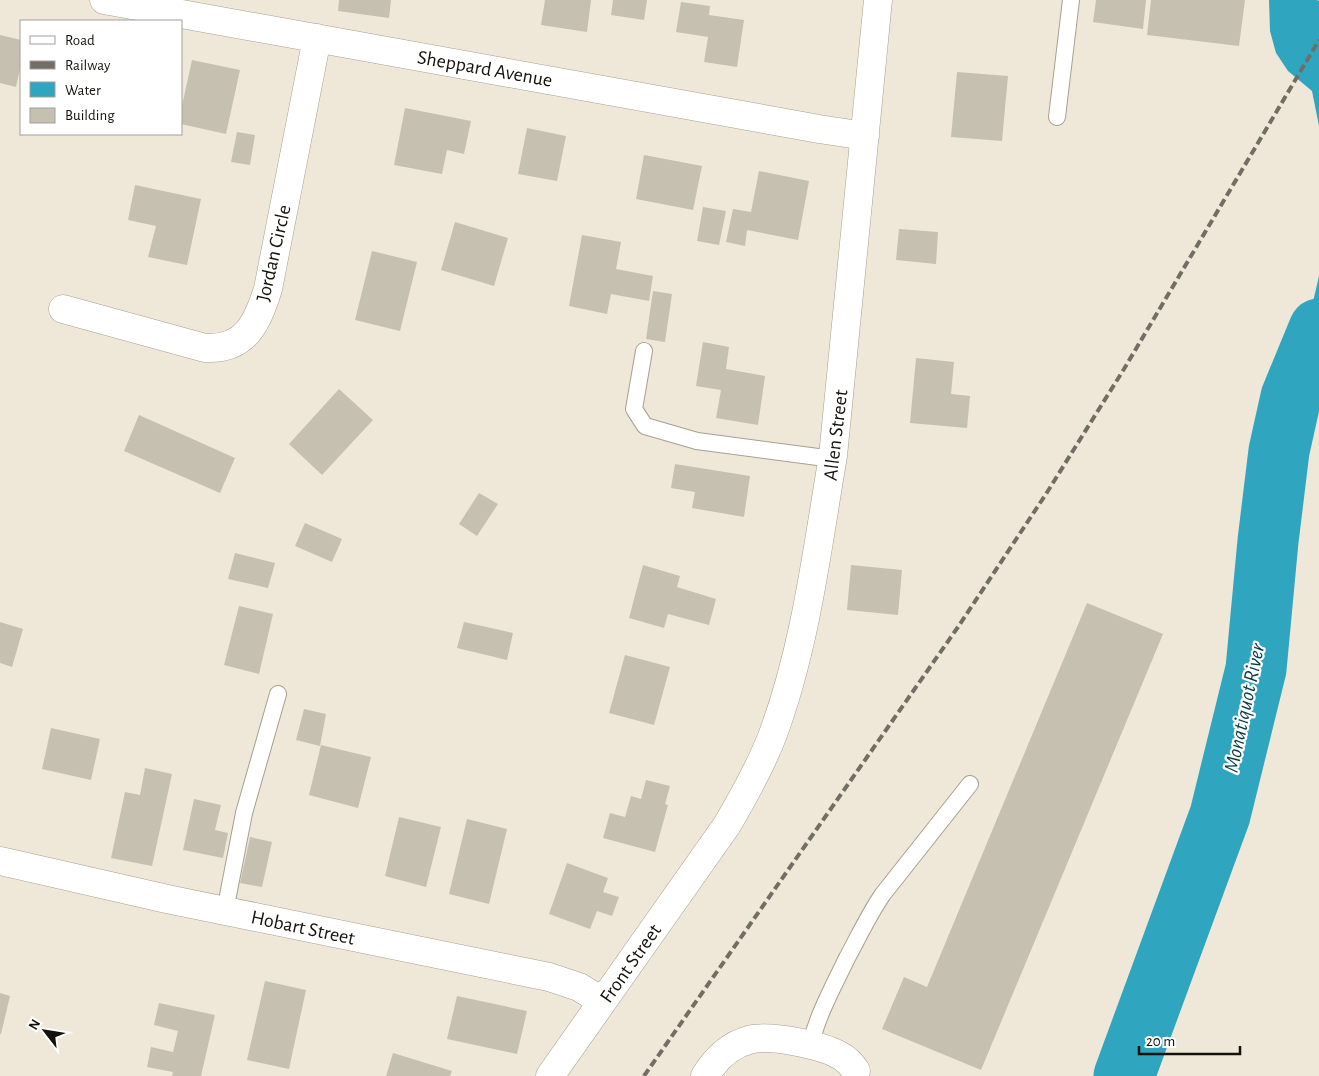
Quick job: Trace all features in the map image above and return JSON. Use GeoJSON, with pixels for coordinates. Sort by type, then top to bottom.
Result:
{"type":"FeatureCollection","features":[{"type":"Feature","properties":{"kind":"street","name":"Sheppard Avenue"},"geometry":{"type":"LineString","coordinates":[[104,0],[865,136]]}},
{"type":"Feature","properties":{"kind":"street","name":"Allen Street"},"geometry":{"type":"LineString","coordinates":[[711,849],[743,798],[773,735],[803,628],[824,521],[833,459],[878,0]]}},
{"type":"Feature","properties":{"kind":"street","name":"Jordan Circle"},"geometry":{"type":"LineString","coordinates":[[63,309],[191,346],[205,348],[228,347],[238,342],[248,333],[257,319],[268,289],[317,38]]}},
{"type":"Feature","properties":{"kind":"street","name":"Front Street"},"geometry":{"type":"LineString","coordinates":[[550,1076],[711,849]]}},
{"type":"Feature","properties":{"kind":"street","name":"Hobart Street"},"geometry":{"type":"LineString","coordinates":[[0,861],[225,911],[549,977],[579,987],[602,1001]]}},
{"type":"Feature","properties":{"kind":"street"},"geometry":{"type":"LineString","coordinates":[[705,1076],[722,1054],[749,1040],[764,1038],[810,1046],[839,1055],[848,1060],[856,1070]]}},
{"type":"Feature","properties":{"kind":"lane"},"geometry":{"type":"LineString","coordinates":[[1057,117],[1071,0]]}},
{"type":"Feature","properties":{"kind":"lane"},"geometry":{"type":"LineString","coordinates":[[644,351],[634,409],[645,426],[697,440],[833,459]]}},
{"type":"Feature","properties":{"kind":"lane"},"geometry":{"type":"LineString","coordinates":[[225,911],[244,813],[278,694]]}},
{"type":"Feature","properties":{"kind":"lane"},"geometry":{"type":"LineString","coordinates":[[810,1046],[817,1021],[827,997],[874,908],[970,784]]}},
{"type":"Feature","properties":{"kind":"water"},"geometry":{"type":"Polygon","coordinates":[[[1269,0],[1319,1],[1319,126],[1312,91],[1288,71],[1276,53],[1270,31],[1269,0]]]}},
{"type":"Feature","properties":{"kind":"water"},"geometry":{"type":"Polygon","coordinates":[[[1319,276],[1319,362],[1291,397],[1319,276]]]}},
{"type":"Feature","properties":{"kind":"building"},"geometry":{"type":"Polygon","coordinates":[[[339,0],[391,0],[389,18],[338,11],[339,0]]]}},
{"type":"Feature","properties":{"kind":"building"},"geometry":{"type":"Polygon","coordinates":[[[545,0],[591,0],[587,32],[541,25],[545,0]]]}},
{"type":"Feature","properties":{"kind":"building"},"geometry":{"type":"Polygon","coordinates":[[[613,0],[647,0],[644,20],[611,15],[613,0]]]}},
{"type":"Feature","properties":{"kind":"building"},"geometry":{"type":"Polygon","coordinates":[[[1096,0],[1146,0],[1143,29],[1093,22],[1096,0]]]}},
{"type":"Feature","properties":{"kind":"building"},"geometry":{"type":"Polygon","coordinates":[[[1151,0],[1245,0],[1239,46],[1147,35],[1151,0]]]}},
{"type":"Feature","properties":{"kind":"building"},"geometry":{"type":"Polygon","coordinates":[[[681,2],[710,6],[709,15],[744,20],[737,67],[704,62],[708,37],[676,32],[681,2]]]}},
{"type":"Feature","properties":{"kind":"building"},"geometry":{"type":"Polygon","coordinates":[[[0,35],[20,40],[20,69],[16,87],[0,83],[0,35]]]}},
{"type":"Feature","properties":{"kind":"building"},"geometry":{"type":"Polygon","coordinates":[[[192,60],[240,70],[226,134],[182,124],[182,105],[192,60]]]}},
{"type":"Feature","properties":{"kind":"building"},"geometry":{"type":"Polygon","coordinates":[[[957,72],[1008,76],[1002,141],[951,137],[957,72]]]}},
{"type":"Feature","properties":{"kind":"building"},"geometry":{"type":"Polygon","coordinates":[[[405,108],[471,121],[464,154],[447,150],[442,174],[394,165],[405,108]]]}},
{"type":"Feature","properties":{"kind":"building"},"geometry":{"type":"Polygon","coordinates":[[[527,128],[566,136],[557,181],[518,174],[527,128]]]}},
{"type":"Feature","properties":{"kind":"building"},"geometry":{"type":"Polygon","coordinates":[[[237,132],[255,135],[250,165],[231,162],[237,132]]]}},
{"type":"Feature","properties":{"kind":"building"},"geometry":{"type":"Polygon","coordinates":[[[644,155],[702,166],[693,210],[636,199],[644,155]]]}},
{"type":"Feature","properties":{"kind":"building"},"geometry":{"type":"Polygon","coordinates":[[[759,171],[809,181],[798,240],[747,230],[745,246],[726,242],[733,209],[751,212],[759,171]]]}},
{"type":"Feature","properties":{"kind":"building"},"geometry":{"type":"Polygon","coordinates":[[[135,185],[201,199],[187,265],[148,257],[156,226],[128,220],[135,185]]]}},
{"type":"Feature","properties":{"kind":"building"},"geometry":{"type":"Polygon","coordinates":[[[703,207],[726,211],[719,245],[697,241],[703,207]]]}},
{"type":"Feature","properties":{"kind":"building"},"geometry":{"type":"Polygon","coordinates":[[[455,222],[508,238],[494,286],[441,270],[455,222]]]}},
{"type":"Feature","properties":{"kind":"building"},"geometry":{"type":"Polygon","coordinates":[[[899,229],[938,232],[936,264],[896,260],[899,229]]]}},
{"type":"Feature","properties":{"kind":"building"},"geometry":{"type":"Polygon","coordinates":[[[582,235],[621,242],[616,269],[653,276],[649,301],[611,294],[607,314],[569,306],[582,235]]]}},
{"type":"Feature","properties":{"kind":"building"},"geometry":{"type":"Polygon","coordinates":[[[372,251],[417,262],[400,331],[355,320],[372,251]]]}},
{"type":"Feature","properties":{"kind":"building"},"geometry":{"type":"Polygon","coordinates":[[[653,291],[672,294],[665,342],[646,339],[653,291]]]}},
{"type":"Feature","properties":{"kind":"building"},"geometry":{"type":"Polygon","coordinates":[[[703,342],[729,347],[726,369],[765,376],[758,425],[716,418],[721,390],[696,386],[703,342]]]}},
{"type":"Feature","properties":{"kind":"building"},"geometry":{"type":"Polygon","coordinates":[[[916,358],[954,362],[951,394],[970,396],[967,428],[910,423],[916,358]]]}},
{"type":"Feature","properties":{"kind":"building"},"geometry":{"type":"Polygon","coordinates":[[[339,389],[373,420],[322,475],[289,444],[339,389]]]}},
{"type":"Feature","properties":{"kind":"building"},"geometry":{"type":"Polygon","coordinates":[[[139,415],[235,458],[220,493],[124,451],[139,415]]]}},
{"type":"Feature","properties":{"kind":"building"},"geometry":{"type":"Polygon","coordinates":[[[675,464],[750,476],[744,517],[692,508],[695,492],[671,488],[675,464]]]}},
{"type":"Feature","properties":{"kind":"building"},"geometry":{"type":"Polygon","coordinates":[[[479,493],[498,504],[477,536],[459,524],[479,493]]]}},
{"type":"Feature","properties":{"kind":"building"},"geometry":{"type":"Polygon","coordinates":[[[305,523],[342,539],[332,562],[295,546],[305,523]]]}},
{"type":"Feature","properties":{"kind":"building"},"geometry":{"type":"Polygon","coordinates":[[[235,553],[275,563],[268,588],[228,579],[235,553]]]}},
{"type":"Feature","properties":{"kind":"building"},"geometry":{"type":"Polygon","coordinates":[[[643,565],[680,576],[677,587],[716,599],[709,625],[668,614],[664,628],[629,618],[643,565]]]}},
{"type":"Feature","properties":{"kind":"building"},"geometry":{"type":"Polygon","coordinates":[[[851,565],[902,570],[898,615],[847,610],[851,565]]]}},
{"type":"Feature","properties":{"kind":"building"},"geometry":{"type":"Polygon","coordinates":[[[1087,603],[1163,634],[981,1070],[882,1029],[904,977],[927,987],[1087,603]]]}},
{"type":"Feature","properties":{"kind":"building"},"geometry":{"type":"Polygon","coordinates":[[[239,606],[273,614],[259,674],[224,665],[239,606]]]}},
{"type":"Feature","properties":{"kind":"building"},"geometry":{"type":"Polygon","coordinates":[[[0,622],[23,629],[12,667],[0,663],[0,622]]]}},
{"type":"Feature","properties":{"kind":"building"},"geometry":{"type":"Polygon","coordinates":[[[464,622],[513,633],[507,660],[457,648],[464,622]]]}},
{"type":"Feature","properties":{"kind":"building"},"geometry":{"type":"Polygon","coordinates":[[[625,655],[670,667],[654,725],[609,713],[625,655]]]}},
{"type":"Feature","properties":{"kind":"building"},"geometry":{"type":"Polygon","coordinates":[[[304,709],[326,714],[320,746],[296,740],[304,709]]]}},
{"type":"Feature","properties":{"kind":"building"},"geometry":{"type":"Polygon","coordinates":[[[51,728],[100,739],[91,780],[42,769],[51,728]]]}},
{"type":"Feature","properties":{"kind":"building"},"geometry":{"type":"Polygon","coordinates":[[[321,745],[371,757],[358,808],[309,795],[321,745]]]}},
{"type":"Feature","properties":{"kind":"building"},"geometry":{"type":"Polygon","coordinates":[[[145,768],[172,774],[152,866],[111,858],[125,792],[140,795],[145,768]]]}},
{"type":"Feature","properties":{"kind":"building"},"geometry":{"type":"Polygon","coordinates":[[[646,780],[670,786],[665,804],[668,805],[655,852],[603,838],[610,813],[625,817],[631,796],[641,799],[646,780]]]}},
{"type":"Feature","properties":{"kind":"building"},"geometry":{"type":"Polygon","coordinates":[[[194,799],[221,805],[215,830],[228,833],[223,858],[183,850],[194,799]]]}},
{"type":"Feature","properties":{"kind":"building"},"geometry":{"type":"Polygon","coordinates":[[[399,817],[441,827],[426,887],[385,876],[399,817]]]}},
{"type":"Feature","properties":{"kind":"building"},"geometry":{"type":"Polygon","coordinates":[[[467,819],[507,829],[489,904],[449,894],[467,819]]]}},
{"type":"Feature","properties":{"kind":"building"},"geometry":{"type":"Polygon","coordinates":[[[250,837],[272,842],[262,887],[240,883],[250,837]]]}},
{"type":"Feature","properties":{"kind":"building"},"geometry":{"type":"Polygon","coordinates":[[[567,863],[608,878],[603,892],[619,897],[612,916],[597,911],[590,929],[549,914],[567,863]]]}},
{"type":"Feature","properties":{"kind":"building"},"geometry":{"type":"Polygon","coordinates":[[[265,981],[306,990],[289,1069],[247,1060],[265,981]]]}},
{"type":"Feature","properties":{"kind":"building"},"geometry":{"type":"Polygon","coordinates":[[[0,993],[10,996],[1,1034],[0,1034],[0,993]]]}},
{"type":"Feature","properties":{"kind":"building"},"geometry":{"type":"Polygon","coordinates":[[[457,996],[527,1011],[517,1054],[447,1039],[457,996]]]}},
{"type":"Feature","properties":{"kind":"building"},"geometry":{"type":"Polygon","coordinates":[[[159,1003],[215,1015],[201,1076],[172,1076],[173,1072],[147,1067],[151,1047],[173,1052],[178,1031],[154,1025],[159,1003]]]}},
{"type":"Feature","properties":{"kind":"building"},"geometry":{"type":"Polygon","coordinates":[[[393,1053],[452,1071],[450,1076],[386,1076],[393,1053]]]}},
{"type":"Feature","properties":{"kind":"waterway","name":"Monatiquot River"},"geometry":{"type":"LineString","coordinates":[[1124,1076],[1220,815],[1256,669],[1279,451],[1291,397],[1319,329]]}},
{"type":"Feature","properties":{"kind":"railway"},"geometry":{"type":"LineString","coordinates":[[644,1076],[958,627],[1046,494],[1124,369],[1319,40]]}}]}
